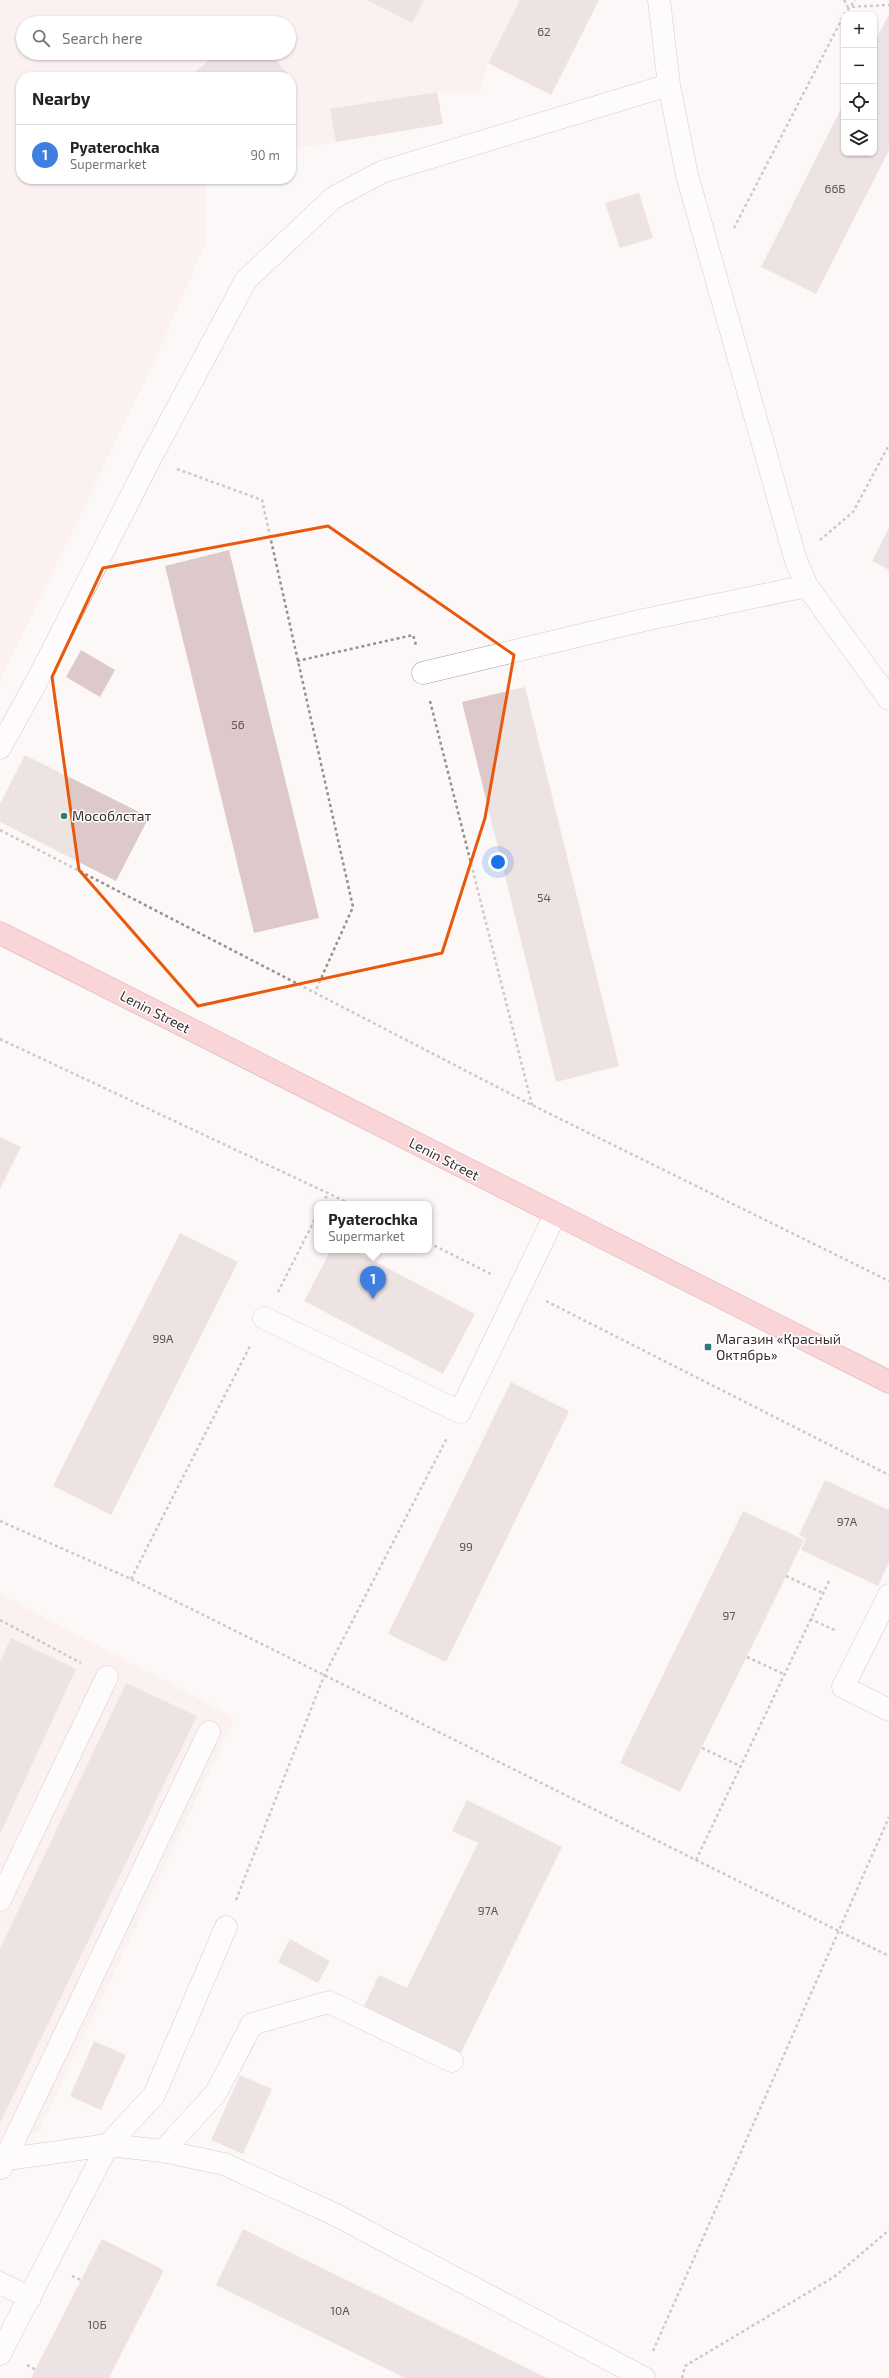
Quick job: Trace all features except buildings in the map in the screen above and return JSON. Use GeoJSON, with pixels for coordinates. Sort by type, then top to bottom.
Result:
{"type":"FeatureCollection","features":[{"type":"Feature","properties":{"kind":"main road","name":"Lenin Street"},"geometry":{"type":"LineString","coordinates":[[0,933],[555,1215],[889,1382]]}},
{"type":"Feature","properties":{"kind":"street"},"geometry":{"type":"LineString","coordinates":[[659,0],[670,85],[687,175],[712,270],[796,561],[807,586],[889,699]]}},
{"type":"Feature","properties":{"kind":"street"},"geometry":{"type":"LineString","coordinates":[[0,748],[39,677],[150,459],[246,280],[333,198],[382,172],[670,85]]}},
{"type":"Feature","properties":{"kind":"street"},"geometry":{"type":"LineString","coordinates":[[423,673],[644,620],[807,586]]}},
{"type":"Feature","properties":{"kind":"street"},"geometry":{"type":"LineString","coordinates":[[264,1318],[460,1412],[555,1215]]}},
{"type":"Feature","properties":{"kind":"street"},"geometry":{"type":"LineString","coordinates":[[889,1595],[843,1687],[889,1710]]}},
{"type":"Feature","properties":{"kind":"street"},"geometry":{"type":"LineString","coordinates":[[0,1900],[107,1677]]}},
{"type":"Feature","properties":{"kind":"street"},"geometry":{"type":"LineString","coordinates":[[2,2163],[209,1732]]}},
{"type":"Feature","properties":{"kind":"street"},"geometry":{"type":"LineString","coordinates":[[0,2354],[108,2145],[154,2095],[226,1927]]}},
{"type":"Feature","properties":{"kind":"street"},"geometry":{"type":"LineString","coordinates":[[163,2151],[216,2093],[252,2024],[329,2002],[452,2060]]}},
{"type":"Feature","properties":{"kind":"street"},"geometry":{"type":"LineString","coordinates":[[2,2163],[108,2145],[163,2151],[224,2164],[334,2214],[642,2377]]}},
{"type":"Feature","properties":{"kind":"street"},"geometry":{"type":"LineString","coordinates":[[0,2283],[30,2298]]}},
{"type":"Feature","properties":{"kind":"path"},"geometry":{"type":"LineString","coordinates":[[844,0],[848,7]]}},
{"type":"Feature","properties":{"kind":"path"},"geometry":{"type":"LineString","coordinates":[[846,12],[855,0]]}},
{"type":"Feature","properties":{"kind":"path"},"geometry":{"type":"LineString","coordinates":[[848,7],[889,5]]}},
{"type":"Feature","properties":{"kind":"path"},"geometry":{"type":"LineString","coordinates":[[712,270],[841,21]]}},
{"type":"Feature","properties":{"kind":"path"},"geometry":{"type":"LineString","coordinates":[[796,561],[853,512],[889,445]]}},
{"type":"Feature","properties":{"kind":"path"},"geometry":{"type":"LineString","coordinates":[[150,459],[262,500],[352,907],[315,992]]}},
{"type":"Feature","properties":{"kind":"path"},"geometry":{"type":"LineString","coordinates":[[297,661],[413,635],[532,1105]]}},
{"type":"Feature","properties":{"kind":"path"},"geometry":{"type":"LineString","coordinates":[[0,830],[532,1105],[889,1281]]}},
{"type":"Feature","properties":{"kind":"path"},"geometry":{"type":"LineString","coordinates":[[0,1039],[344,1201]]}},
{"type":"Feature","properties":{"kind":"path"},"geometry":{"type":"LineString","coordinates":[[324,1201],[328,1193]]}},
{"type":"Feature","properties":{"kind":"path"},"geometry":{"type":"LineString","coordinates":[[131,1579],[314,1221]]}},
{"type":"Feature","properties":{"kind":"path"},"geometry":{"type":"LineString","coordinates":[[432,1244],[889,1475]]}},
{"type":"Feature","properties":{"kind":"path"},"geometry":{"type":"LineString","coordinates":[[226,1927],[324,1676],[460,1412]]}},
{"type":"Feature","properties":{"kind":"path"},"geometry":{"type":"LineString","coordinates":[[0,1521],[131,1579],[696,1860],[837,1932],[889,1956]]}},
{"type":"Feature","properties":{"kind":"path"},"geometry":{"type":"LineString","coordinates":[[786,1576],[823,1593]]}},
{"type":"Feature","properties":{"kind":"path"},"geometry":{"type":"LineString","coordinates":[[696,1860],[829,1581]]}},
{"type":"Feature","properties":{"kind":"path"},"geometry":{"type":"LineString","coordinates":[[0,1620],[107,1677]]}},
{"type":"Feature","properties":{"kind":"path"},"geometry":{"type":"LineString","coordinates":[[747,1657],[784,1674]]}},
{"type":"Feature","properties":{"kind":"path"},"geometry":{"type":"LineString","coordinates":[[702,1748],[740,1766]]}},
{"type":"Feature","properties":{"kind":"path"},"geometry":{"type":"LineString","coordinates":[[642,2377],[889,1816]]}},
{"type":"Feature","properties":{"kind":"path"},"geometry":{"type":"LineString","coordinates":[[682,2378],[685,2366],[834,2277],[889,2230]]}},
{"type":"Feature","properties":{"kind":"highlighted area"},"geometry":{"type":"Polygon","coordinates":[[[328,526],[514,655],[485,818],[442,953],[198,1006],[79,870],[52,677],[103,568],[328,526]]]}},
{"type":"Feature","properties":{"kind":"shaded area"},"geometry":{"type":"Polygon","coordinates":[[[0,0],[520,0],[488,63],[480,93],[437,92],[331,109],[336,142],[296,148],[296,72],[16,72],[16,184],[206,184],[206,242],[154,362],[0,681],[0,0]]]}},
{"type":"Feature","properties":{"kind":"shaded area"},"geometry":{"type":"Polygon","coordinates":[[[0,1594],[235,1718],[38,2133],[0,2137],[0,1594]]]}},
{"type":"Feature","properties":{"kind":"place","name":"Мособлстат"},"geometry":{"type":"Point","coordinates":[64,816]}},
{"type":"Feature","properties":{"kind":"place","name":"Pyaterochka"},"geometry":{"type":"Point","coordinates":[373,1299]}},
{"type":"Feature","properties":{"kind":"place","name":"Магазин «Красный Октябрь»"},"geometry":{"type":"Point","coordinates":[708,1347]}}]}
